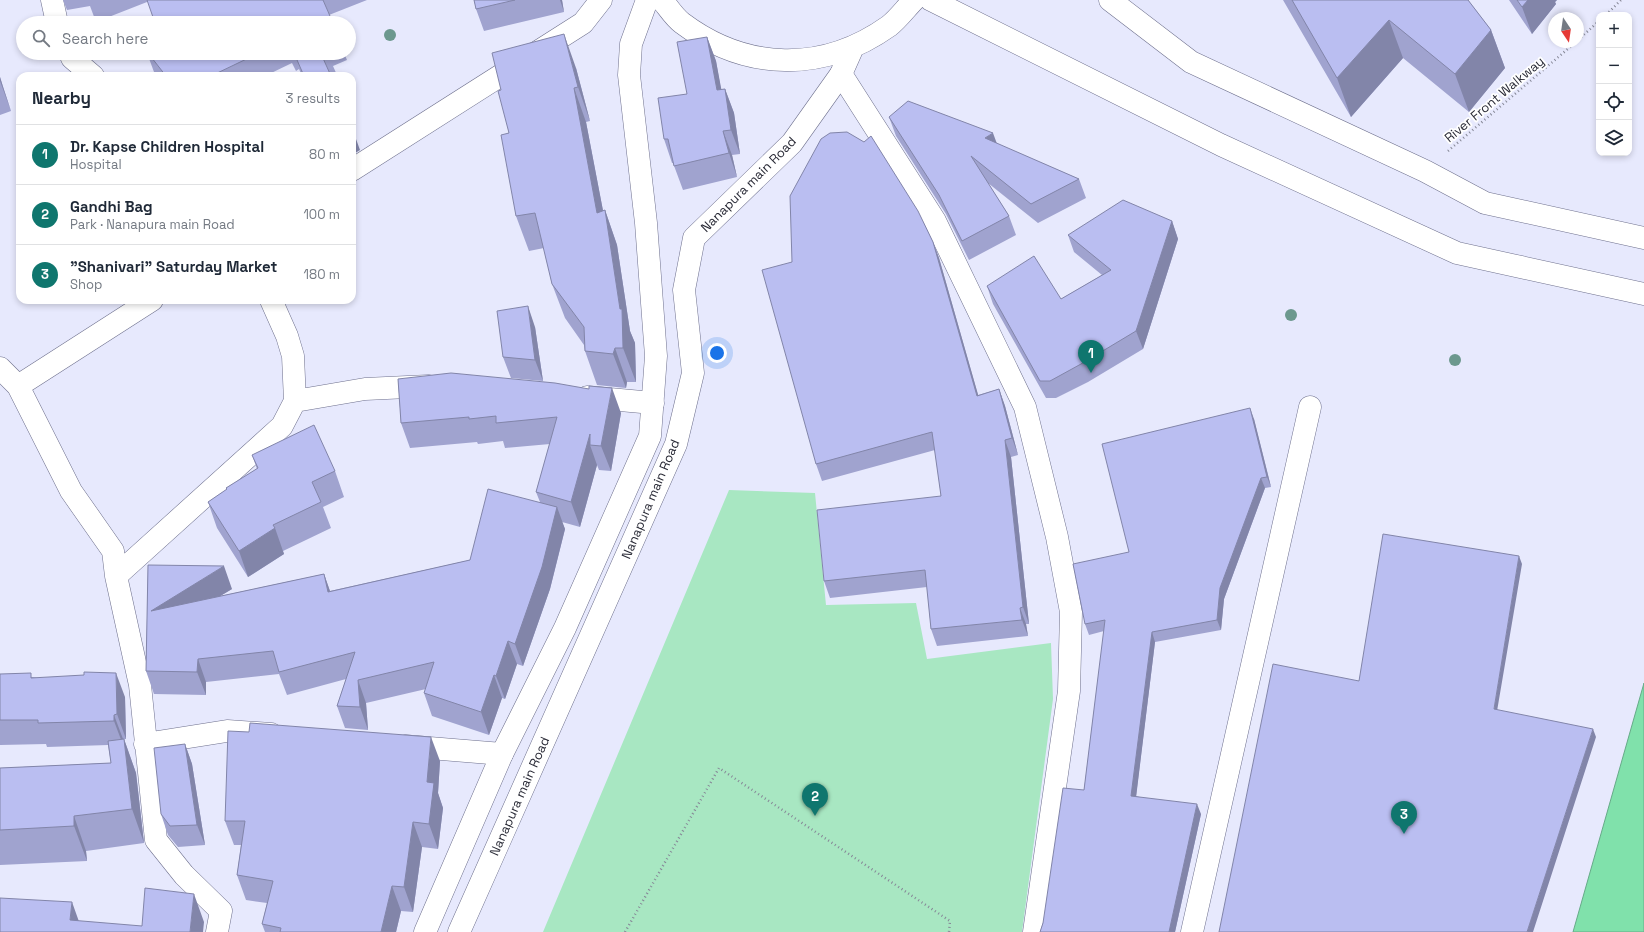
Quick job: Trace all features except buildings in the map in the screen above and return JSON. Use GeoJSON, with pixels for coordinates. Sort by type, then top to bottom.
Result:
{"type":"FeatureCollection","features":[{"type":"Feature","properties":{"kind":"main road"},"geometry":{"type":"LineString","coordinates":[[52,0],[55,16]]}},
{"type":"Feature","properties":{"kind":"main road"},"geometry":{"type":"LineString","coordinates":[[356,167],[583,23],[601,0]]}},
{"type":"Feature","properties":{"kind":"main road","name":"Nanapura main Road"},"geometry":{"type":"LineString","coordinates":[[425,932],[502,754],[565,628],[650,436],[656,356],[646,223],[630,75],[632,44],[647,0]]}},
{"type":"Feature","properties":{"kind":"main road"},"geometry":{"type":"LineString","coordinates":[[662,0],[681,22],[719,46],[763,60],[809,60],[853,48],[890,25],[914,0]]}},
{"type":"Feature","properties":{"kind":"main road"},"geometry":{"type":"LineString","coordinates":[[931,0],[1221,146],[1457,253],[1644,294]]}},
{"type":"Feature","properties":{"kind":"main road"},"geometry":{"type":"LineString","coordinates":[[1110,0],[1191,62],[1425,171],[1485,203],[1644,238]]}},
{"type":"Feature","properties":{"kind":"main road","name":"Nanapura main Road"},"geometry":{"type":"LineString","coordinates":[[459,932],[676,444],[693,373],[684,290],[694,238],[792,143],[841,74],[853,48]]}},
{"type":"Feature","properties":{"kind":"main road"},"geometry":{"type":"LineString","coordinates":[[74,60],[88,72]]}},
{"type":"Feature","properties":{"kind":"main road"},"geometry":{"type":"LineString","coordinates":[[841,74],[935,221],[1025,407],[1057,537],[1071,612],[1069,691],[1034,932]]}},
{"type":"Feature","properties":{"kind":"main road"},"geometry":{"type":"LineString","coordinates":[[18,386],[146,304]]}},
{"type":"Feature","properties":{"kind":"main road"},"geometry":{"type":"LineString","coordinates":[[116,576],[282,426],[295,401],[293,356],[287,336],[273,304]]}},
{"type":"Feature","properties":{"kind":"main road"},"geometry":{"type":"LineString","coordinates":[[0,368],[18,386],[71,491],[113,551],[116,576],[140,685],[156,840],[184,875],[221,911],[217,932]]}},
{"type":"Feature","properties":{"kind":"main road"},"geometry":{"type":"LineString","coordinates":[[295,401],[365,389],[450,385]]}},
{"type":"Feature","properties":{"kind":"main road"},"geometry":{"type":"LineString","coordinates":[[567,395],[653,403]]}},
{"type":"Feature","properties":{"kind":"main road"},"geometry":{"type":"LineString","coordinates":[[1192,932],[1310,407]]}},
{"type":"Feature","properties":{"kind":"main road"},"geometry":{"type":"LineString","coordinates":[[116,684],[140,685]]}},
{"type":"Feature","properties":{"kind":"main road"},"geometry":{"type":"LineString","coordinates":[[145,744],[227,731],[290,736]]}},
{"type":"Feature","properties":{"kind":"main road"},"geometry":{"type":"LineString","coordinates":[[384,744],[502,754]]}},
{"type":"Feature","properties":{"kind":"path"},"geometry":{"type":"LineString","coordinates":[[1609,12],[1622,0]]}},
{"type":"Feature","properties":{"kind":"path","name":"River Front Walkway"},"geometry":{"type":"LineString","coordinates":[[1584,35],[1596,24]]}},
{"type":"Feature","properties":{"kind":"path","name":"River Front Walkway"},"geometry":{"type":"LineString","coordinates":[[1425,171],[1569,48]]}},
{"type":"Feature","properties":{"kind":"path"},"geometry":{"type":"LineString","coordinates":[[625,932],[719,768],[950,921],[949,932]]}},
{"type":"Feature","properties":{"kind":"shaded area"},"geometry":{"type":"Polygon","coordinates":[[[729,490],[815,493],[826,605],[916,603],[927,659],[1051,643],[1053,699],[1022,932],[543,932],[729,490]]]}},
{"type":"Feature","properties":{"kind":"shaded area"},"geometry":{"type":"Polygon","coordinates":[[[1644,683],[1644,932],[1573,932],[1644,683]]]}},
{"type":"Feature","properties":{"kind":"place","name":"Dr. Kapse Children Hospital"},"geometry":{"type":"Point","coordinates":[1091,373]}},
{"type":"Feature","properties":{"kind":"place","name":"Gandhi Bag"},"geometry":{"type":"Point","coordinates":[815,816]}},
{"type":"Feature","properties":{"kind":"place","name":"\"Shanivari\" Saturday Market"},"geometry":{"type":"Point","coordinates":[1404,834]}}]}
